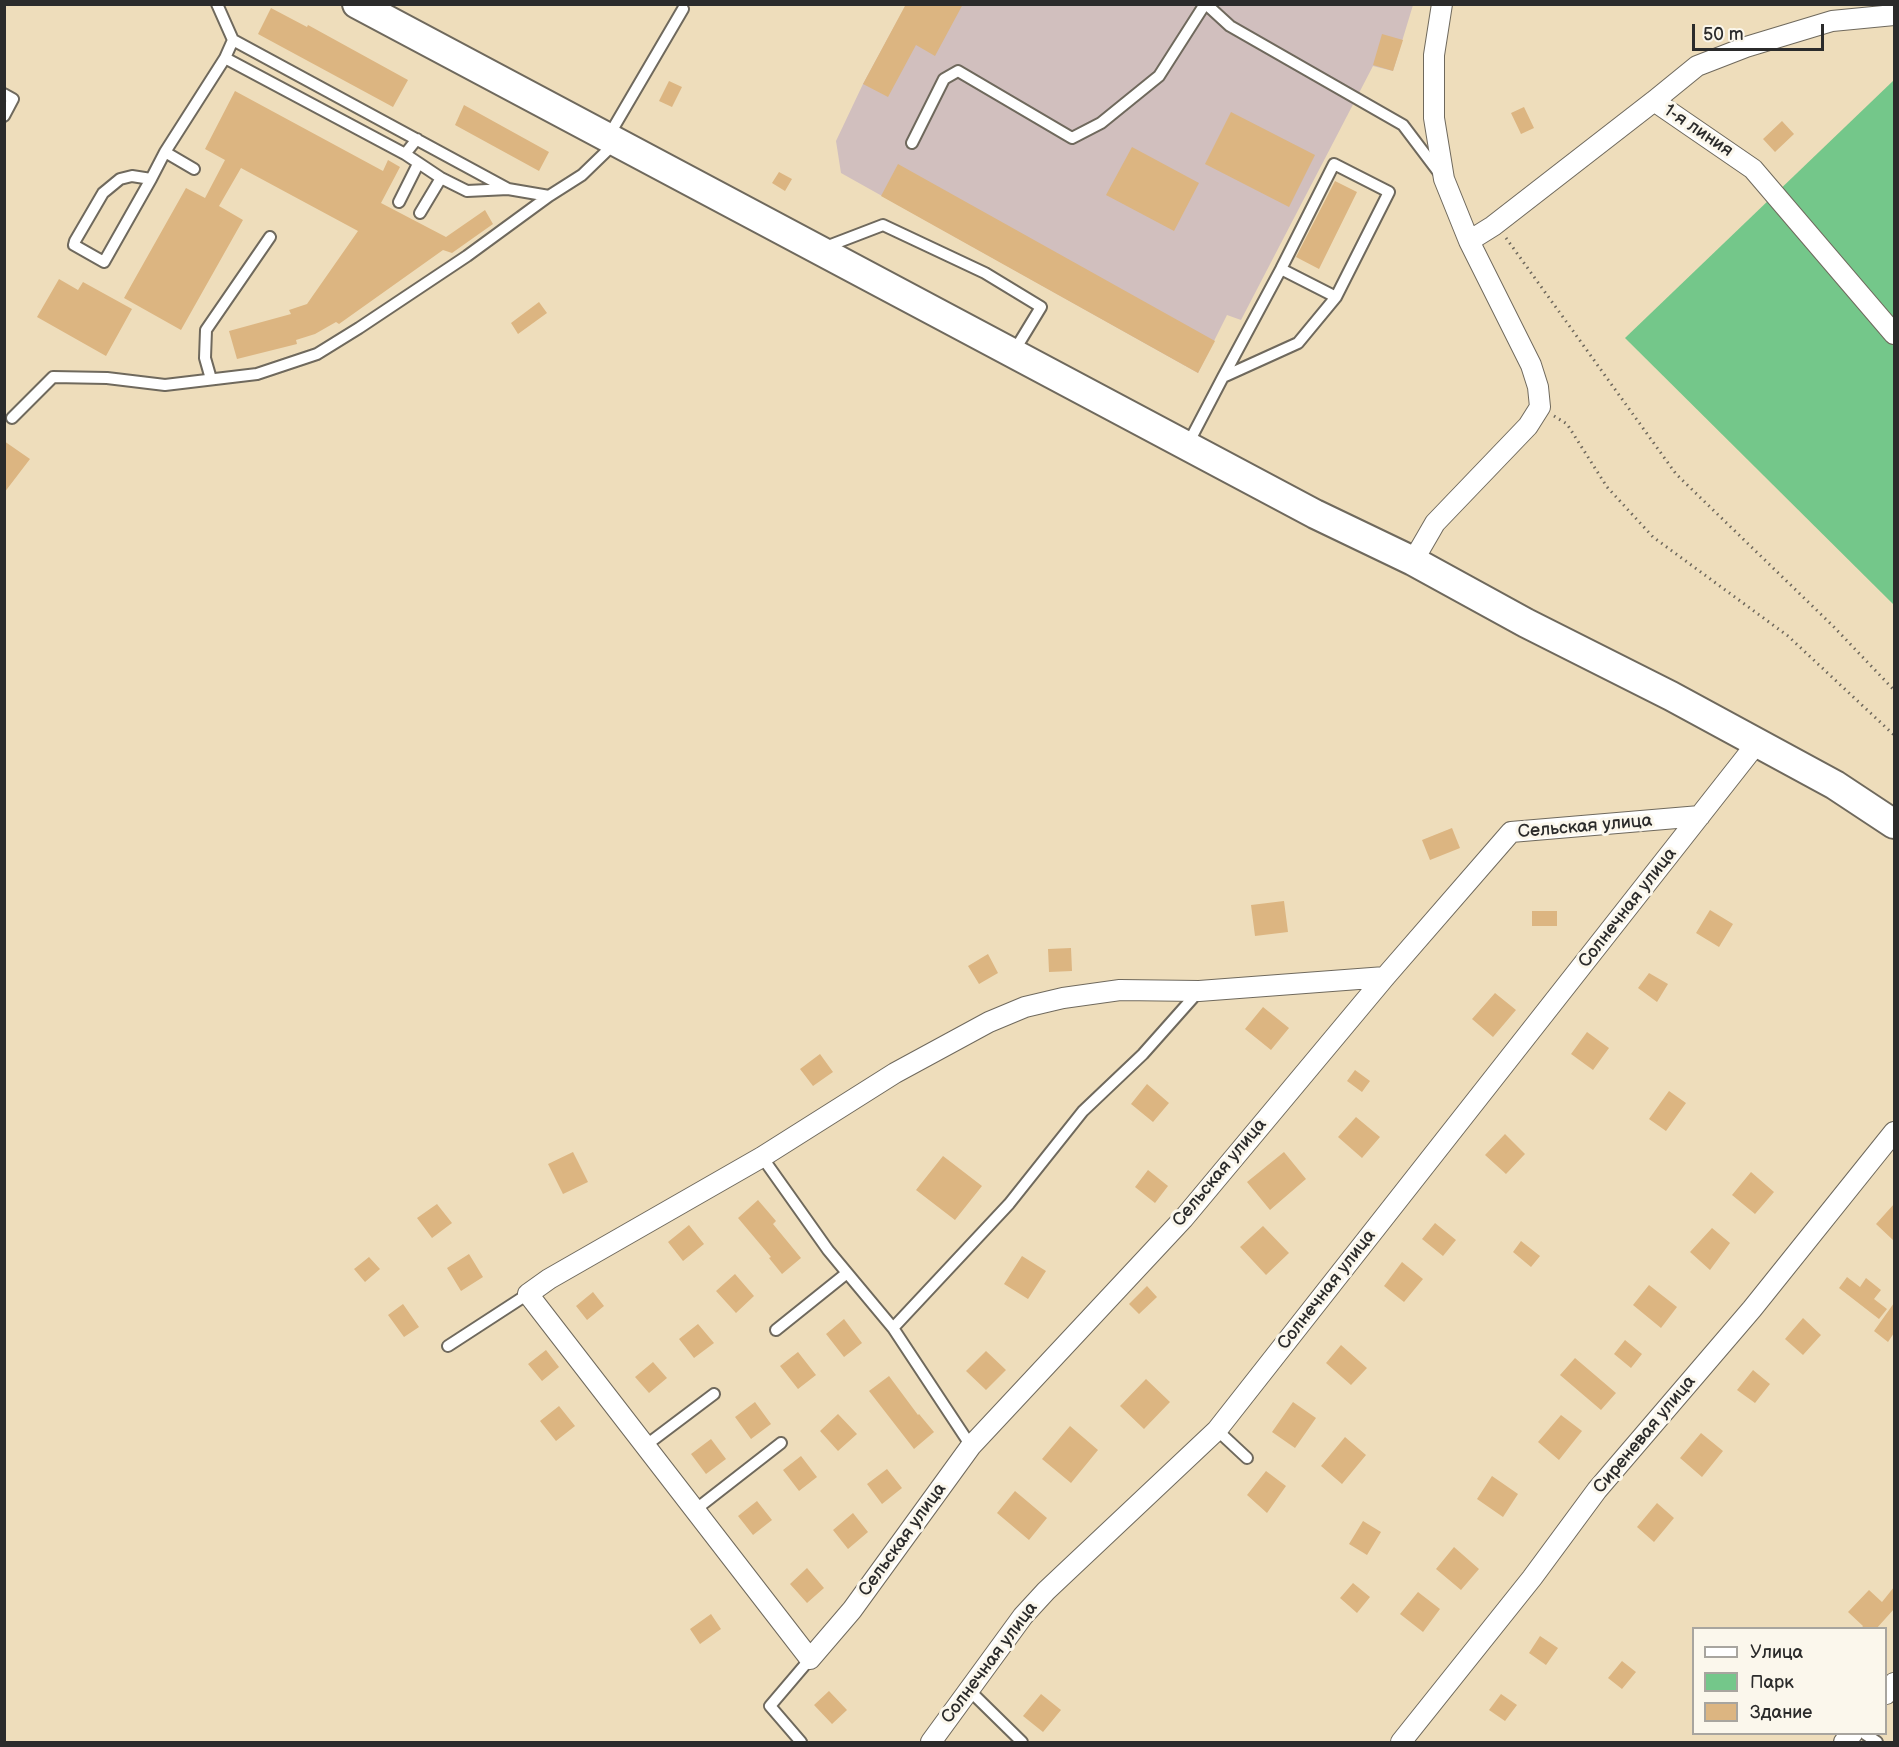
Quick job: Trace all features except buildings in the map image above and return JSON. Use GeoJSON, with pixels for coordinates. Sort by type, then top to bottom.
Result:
{"type":"FeatureCollection","features":[{"type":"Feature","properties":{"kind":"main road"},"geometry":{"type":"LineString","coordinates":[[357,4],[1315,514],[1413,561],[1526,623],[1671,696],[1835,785],[1894,824]]}},
{"type":"Feature","properties":{"kind":"street"},"geometry":{"type":"LineString","coordinates":[[1413,561],[1434,523],[1528,426],[1539,407],[1538,387],[1531,365],[1469,241],[1444,179],[1434,118],[1434,55],[1442,4]]}},
{"type":"Feature","properties":{"kind":"street"},"geometry":{"type":"LineString","coordinates":[[1654,101],[1697,66],[1746,47],[1832,21],[1894,15]]}},
{"type":"Feature","properties":{"kind":"street","name":"1-я линия"},"geometry":{"type":"LineString","coordinates":[[1469,241],[1493,226],[1654,101],[1753,169],[1894,334]]}},
{"type":"Feature","properties":{"kind":"street","name":"Солнечная улица"},"geometry":{"type":"LineString","coordinates":[[931,1743],[1023,1616],[1046,1591],[1217,1430],[1757,743]]}},
{"type":"Feature","properties":{"kind":"street","name":"Сельская улица"},"geometry":{"type":"LineString","coordinates":[[810,1659],[852,1610],[971,1446],[1182,1219],[1385,977],[1511,832],[1700,816]]}},
{"type":"Feature","properties":{"kind":"street"},"geometry":{"type":"LineString","coordinates":[[810,1659],[528,1294],[549,1279],[762,1157],[895,1073],[988,1022],[1025,1007],[1063,998],[1120,990],[1199,991],[1385,977]]}},
{"type":"Feature","properties":{"kind":"street","name":"Сиреневая улица"},"geometry":{"type":"LineString","coordinates":[[1401,1742],[1532,1578],[1597,1490],[1752,1309],[1894,1132]]}},
{"type":"Feature","properties":{"kind":"lane"},"geometry":{"type":"LineString","coordinates":[[218,4],[233,40],[508,189]]}},
{"type":"Feature","properties":{"kind":"lane"},"geometry":{"type":"LineString","coordinates":[[912,143],[944,79],[958,71],[1072,138],[1101,123],[1159,76],[1206,4],[1230,26],[1403,125],[1444,179]]}},
{"type":"Feature","properties":{"kind":"lane"},"geometry":{"type":"LineString","coordinates":[[12,418],[53,377],[107,378],[165,385],[257,374],[317,354],[360,328],[582,175],[612,140],[683,9]]}},
{"type":"Feature","properties":{"kind":"lane"},"geometry":{"type":"LineString","coordinates":[[151,179],[132,176],[120,179],[103,193],[74,245],[104,262],[151,179],[165,152],[225,58],[233,40]]}},
{"type":"Feature","properties":{"kind":"lane"},"geometry":{"type":"LineString","coordinates":[[225,58],[405,154],[441,178],[467,191],[508,189],[549,196]]}},
{"type":"Feature","properties":{"kind":"lane"},"geometry":{"type":"LineString","coordinates":[[4,116],[9,96]]}},
{"type":"Feature","properties":{"kind":"lane"},"geometry":{"type":"LineString","coordinates":[[405,154],[417,139]]}},
{"type":"Feature","properties":{"kind":"lane"},"geometry":{"type":"LineString","coordinates":[[165,152],[194,169]]}},
{"type":"Feature","properties":{"kind":"lane"},"geometry":{"type":"LineString","coordinates":[[399,202],[418,164]]}},
{"type":"Feature","properties":{"kind":"lane"},"geometry":{"type":"LineString","coordinates":[[1187,446],[1334,164],[1389,192],[1336,297],[1298,343],[1223,377]]}},
{"type":"Feature","properties":{"kind":"lane"},"geometry":{"type":"LineString","coordinates":[[420,213],[441,178]]}},
{"type":"Feature","properties":{"kind":"lane"},"geometry":{"type":"LineString","coordinates":[[819,250],[883,225],[985,273],[1041,307],[1012,353]]}},
{"type":"Feature","properties":{"kind":"lane"},"geometry":{"type":"LineString","coordinates":[[212,379],[205,358],[206,330],[270,237]]}},
{"type":"Feature","properties":{"kind":"lane"},"geometry":{"type":"LineString","coordinates":[[1281,269],[1336,297]]}},
{"type":"Feature","properties":{"kind":"lane"},"geometry":{"type":"LineString","coordinates":[[893,1328],[1009,1204],[1083,1111],[1143,1054],[1199,991]]}},
{"type":"Feature","properties":{"kind":"lane"},"geometry":{"type":"LineString","coordinates":[[762,1157],[847,1273],[893,1328],[971,1446]]}},
{"type":"Feature","properties":{"kind":"lane"},"geometry":{"type":"LineString","coordinates":[[776,1330],[847,1273]]}},
{"type":"Feature","properties":{"kind":"lane"},"geometry":{"type":"LineString","coordinates":[[448,1346],[528,1294]]}},
{"type":"Feature","properties":{"kind":"lane"},"geometry":{"type":"LineString","coordinates":[[645,1446],[714,1394]]}},
{"type":"Feature","properties":{"kind":"lane"},"geometry":{"type":"LineString","coordinates":[[1217,1430],[1247,1458]]}},
{"type":"Feature","properties":{"kind":"lane"},"geometry":{"type":"LineString","coordinates":[[694,1510],[781,1443]]}},
{"type":"Feature","properties":{"kind":"lane"},"geometry":{"type":"LineString","coordinates":[[801,1743],[770,1706],[810,1659]]}},
{"type":"Feature","properties":{"kind":"lane"},"geometry":{"type":"LineString","coordinates":[[969,1690],[1022,1743]]}},
{"type":"Feature","properties":{"kind":"path"},"geometry":{"type":"LineString","coordinates":[[1493,226],[1510,242],[1676,474],[1833,626],[1894,690]]}},
{"type":"Feature","properties":{"kind":"path"},"geometry":{"type":"LineString","coordinates":[[1539,407],[1567,424],[1607,487],[1653,537],[1788,636],[1894,735]]}},
{"type":"Feature","properties":{"kind":"shaded area"},"geometry":{"type":"Polygon","coordinates":[[[906,5],[1413,5],[1393,71],[1373,66],[1241,320],[1227,315],[1198,373],[841,173],[836,141],[863,84],[906,5]]]}},
{"type":"Feature","properties":{"kind":"green space"},"geometry":{"type":"Polygon","coordinates":[[[1894,80],[1894,605],[1625,338],[1894,80]]]}}]}
